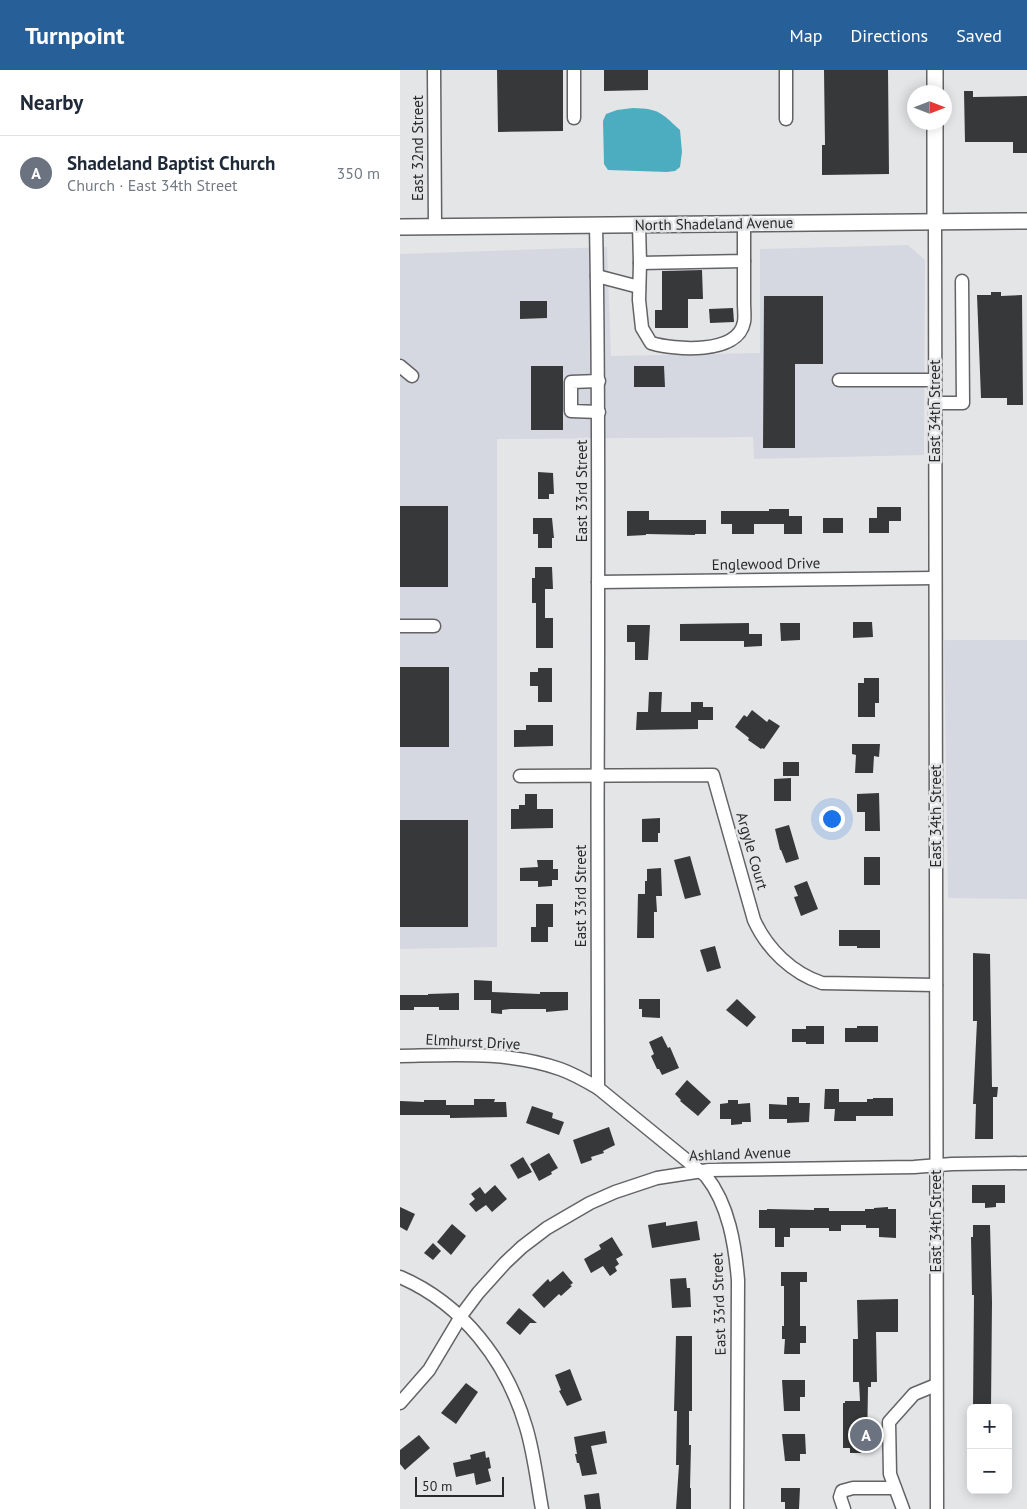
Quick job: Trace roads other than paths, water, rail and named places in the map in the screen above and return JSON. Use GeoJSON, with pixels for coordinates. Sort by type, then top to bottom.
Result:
{"type":"FeatureCollection","features":[{"type":"Feature","properties":{"kind":"main road"},"geometry":{"type":"LineString","coordinates":[[935,70],[935,85]]}},
{"type":"Feature","properties":{"kind":"main road","name":"East 34th Street"},"geometry":{"type":"LineString","coordinates":[[935,130],[935,221]]}},
{"type":"Feature","properties":{"kind":"main road","name":"North Shadeland Avenue"},"geometry":{"type":"LineString","coordinates":[[400,227],[1027,221]]}},
{"type":"Feature","properties":{"kind":"street","name":"East 32nd Street"},"geometry":{"type":"LineString","coordinates":[[434,70],[435,226]]}},
{"type":"Feature","properties":{"kind":"street"},"geometry":{"type":"LineString","coordinates":[[574,70],[574,118]]}},
{"type":"Feature","properties":{"kind":"street"},"geometry":{"type":"LineString","coordinates":[[786,70],[786,119]]}},
{"type":"Feature","properties":{"kind":"street","name":"East 34th Street"},"geometry":{"type":"LineString","coordinates":[[935,221],[937,1509]]}},
{"type":"Feature","properties":{"kind":"street"},"geometry":{"type":"LineString","coordinates":[[639,225],[639,288],[642,328],[651,343],[666,347],[709,347],[726,343],[739,334],[744,323],[744,224]]}},
{"type":"Feature","properties":{"kind":"street","name":"East 33rd Street"},"geometry":{"type":"LineString","coordinates":[[596,226],[599,381],[598,1088],[700,1170],[714,1186],[730,1226],[738,1280],[737,1509]]}},
{"type":"Feature","properties":{"kind":"street"},"geometry":{"type":"LineString","coordinates":[[640,263],[744,260]]}},
{"type":"Feature","properties":{"kind":"street"},"geometry":{"type":"LineString","coordinates":[[597,276],[639,288]]}},
{"type":"Feature","properties":{"kind":"street"},"geometry":{"type":"LineString","coordinates":[[935,403],[963,403],[962,281]]}},
{"type":"Feature","properties":{"kind":"street"},"geometry":{"type":"LineString","coordinates":[[400,366],[412,376]]}},
{"type":"Feature","properties":{"kind":"street"},"geometry":{"type":"LineString","coordinates":[[839,380],[935,380]]}},
{"type":"Feature","properties":{"kind":"street"},"geometry":{"type":"LineString","coordinates":[[599,381],[571,382],[571,411],[599,412]]}},
{"type":"Feature","properties":{"kind":"street","name":"Englewood Drive"},"geometry":{"type":"LineString","coordinates":[[598,582],[935,578]]}},
{"type":"Feature","properties":{"kind":"street"},"geometry":{"type":"LineString","coordinates":[[400,626],[434,626]]}},
{"type":"Feature","properties":{"kind":"street","name":"Argyle Court"},"geometry":{"type":"LineString","coordinates":[[520,776],[713,774],[754,920],[761,936],[777,954],[810,979],[822,983],[936,985]]}},
{"type":"Feature","properties":{"kind":"street","name":"Elmhurst Drive"},"geometry":{"type":"LineString","coordinates":[[400,1056],[484,1055],[528,1061],[564,1071],[598,1088]]}},
{"type":"Feature","properties":{"kind":"street","name":"Ashland Avenue"},"geometry":{"type":"LineString","coordinates":[[400,1403],[429,1370],[460,1317],[478,1292],[513,1255],[566,1216],[590,1202],[630,1186],[667,1176],[700,1170],[1027,1163]]}},
{"type":"Feature","properties":{"kind":"street"},"geometry":{"type":"LineString","coordinates":[[400,1277],[433,1295],[460,1317],[491,1352],[508,1380],[517,1400],[528,1435],[542,1509]]}},
{"type":"Feature","properties":{"kind":"street"},"geometry":{"type":"LineString","coordinates":[[903,1509],[890,1474],[889,1422],[914,1394],[936,1385]]}},
{"type":"Feature","properties":{"kind":"street"},"geometry":{"type":"LineString","coordinates":[[844,1509],[840,1497],[842,1490],[853,1488],[895,1488]]}},
{"type":"Feature","properties":{"kind":"water"},"geometry":{"type":"Polygon","coordinates":[[[649,109],[659,113],[680,130],[682,152],[680,167],[675,171],[608,170],[604,164],[603,121],[606,114],[617,110],[649,109]]]}},
{"type":"Feature","properties":{"kind":"place","name":"Shadeland Baptist Church"},"geometry":{"type":"Point","coordinates":[866,1435]}}]}
